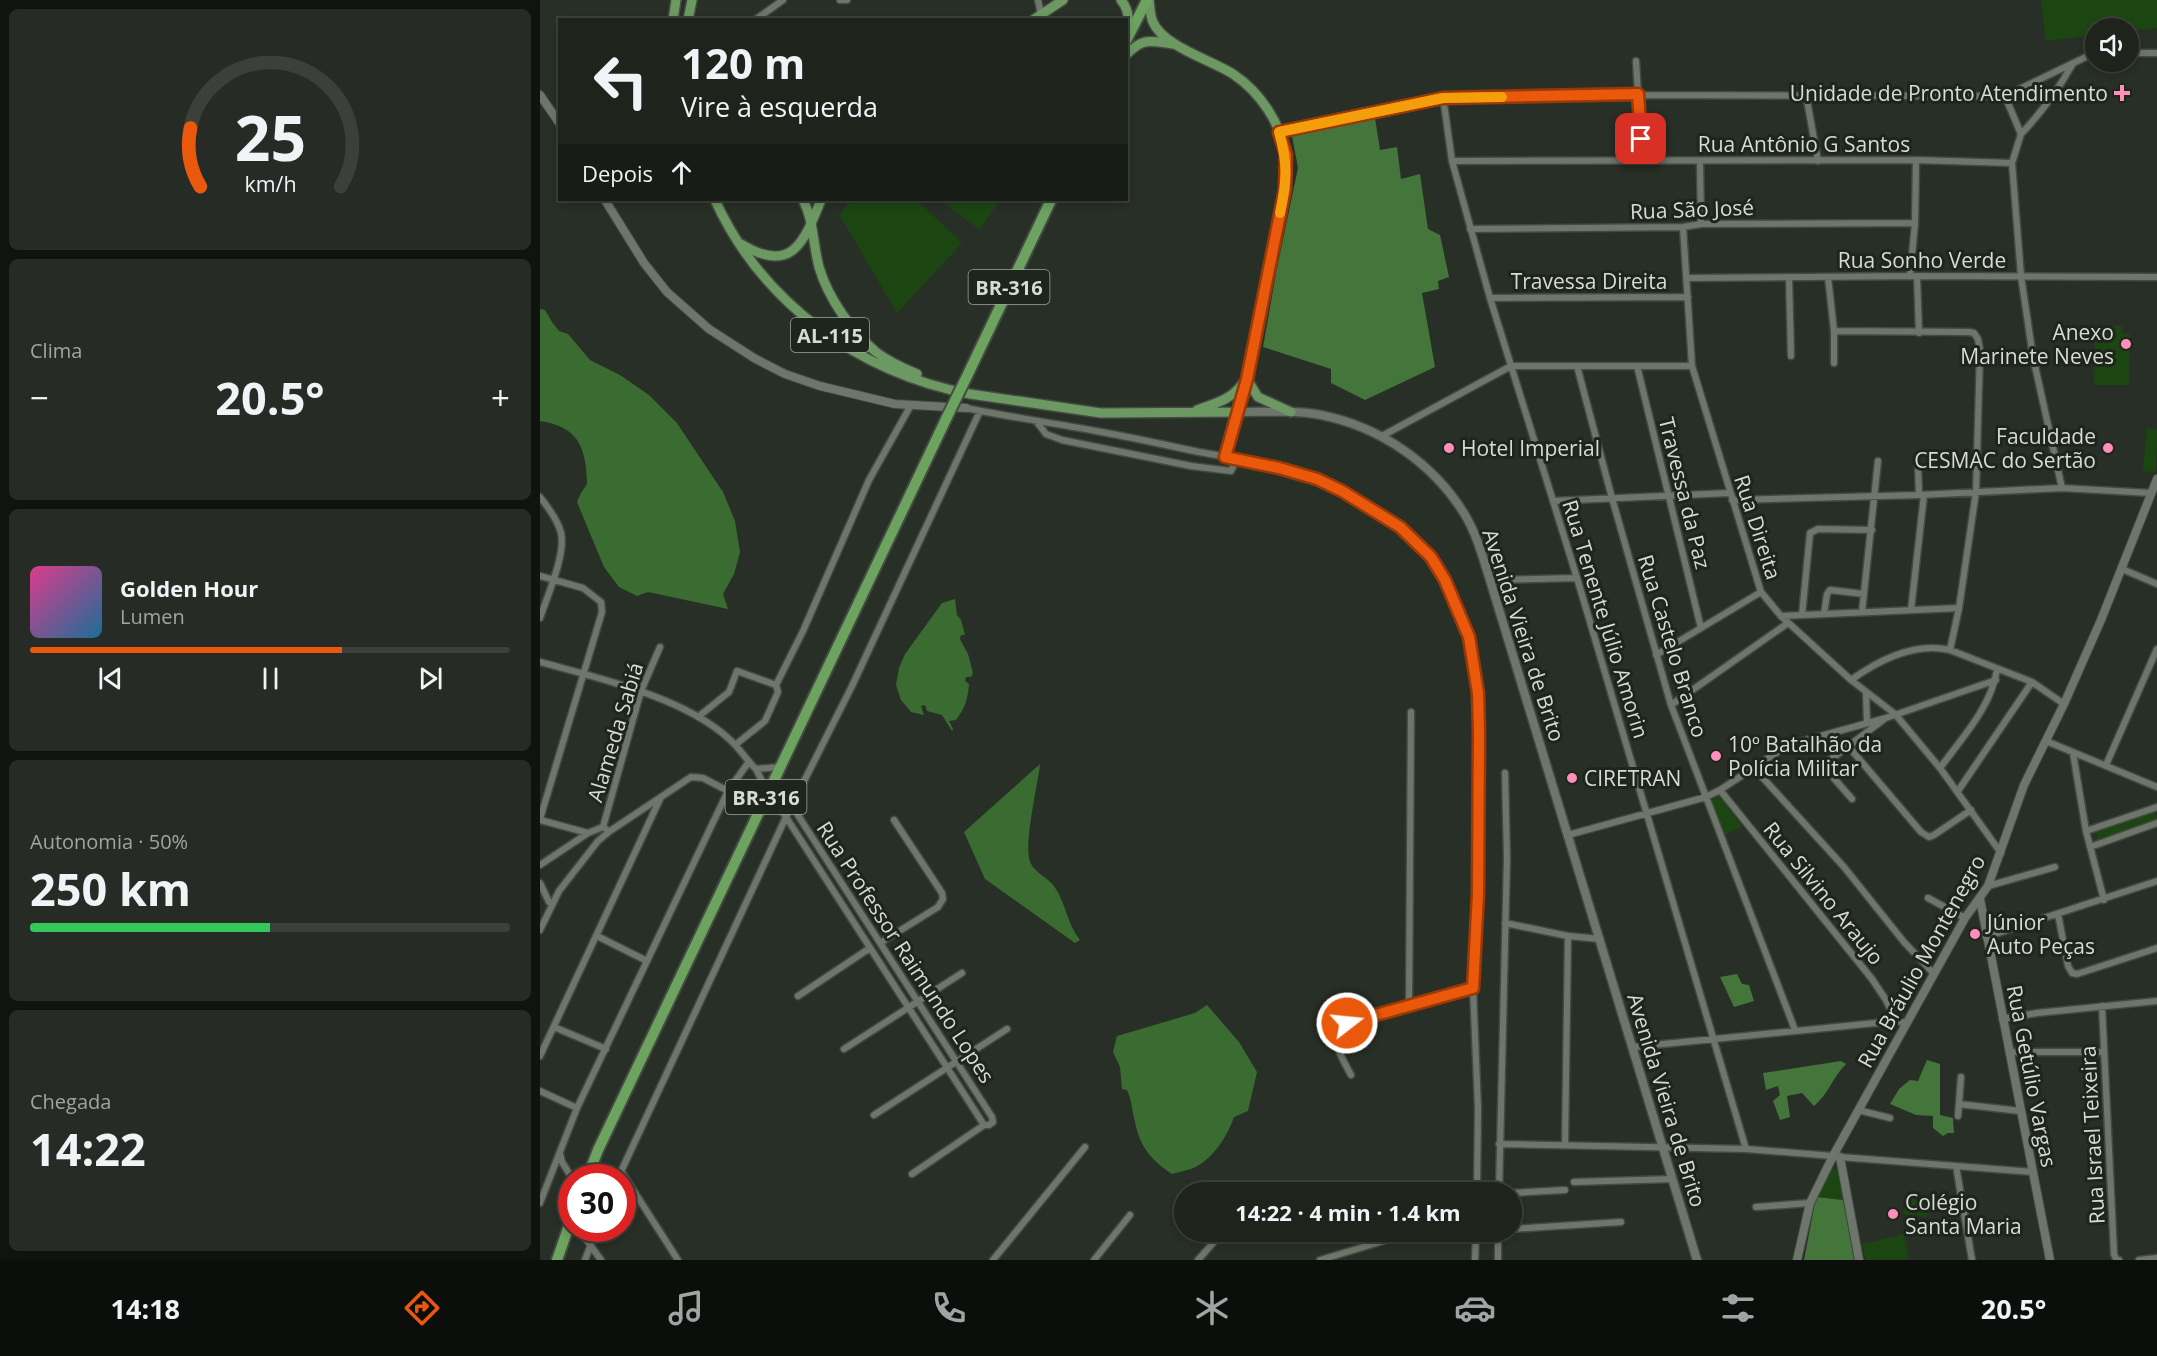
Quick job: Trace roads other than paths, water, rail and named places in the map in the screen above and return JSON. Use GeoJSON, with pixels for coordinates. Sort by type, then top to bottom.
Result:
{"type":"FeatureCollection","features":[{"type":"Feature","properties":{"kind":"highway"},"geometry":{"type":"LineString","coordinates":[[1128,37],[1148,0]]}},
{"type":"Feature","properties":{"kind":"highway","name":"BR-316"},"geometry":{"type":"LineString","coordinates":[[594,1164],[1051,201]]}},
{"type":"Feature","properties":{"kind":"highway"},"geometry":{"type":"LineString","coordinates":[[557,1260],[563,1242]]}},
{"type":"Feature","properties":{"kind":"main road"},"geometry":{"type":"LineString","coordinates":[[673,18],[676,0]]}},
{"type":"Feature","properties":{"kind":"main road"},"geometry":{"type":"LineString","coordinates":[[688,18],[692,0]]}},
{"type":"Feature","properties":{"kind":"main road"},"geometry":{"type":"LineString","coordinates":[[1037,17],[1063,0]]}},
{"type":"Feature","properties":{"kind":"main road"},"geometry":{"type":"LineString","coordinates":[[1121,0],[1127,8],[1128,24]]}},
{"type":"Feature","properties":{"kind":"main road"},"geometry":{"type":"LineString","coordinates":[[1148,0],[1153,23],[1161,34],[1175,44],[1233,74],[1254,91],[1270,113],[1286,155],[1285,189],[1247,379],[1238,412]]}},
{"type":"Feature","properties":{"kind":"main road"},"geometry":{"type":"LineString","coordinates":[[1128,53],[1140,42],[1148,40],[1175,44]]}},
{"type":"Feature","properties":{"kind":"main road","name":"AL-115"},"geometry":{"type":"LineString","coordinates":[[715,201],[736,241],[766,281],[810,322],[868,360],[903,375],[952,390]]}},
{"type":"Feature","properties":{"kind":"main road"},"geometry":{"type":"LineString","coordinates":[[803,201],[812,224],[819,266],[825,284],[861,338],[892,363],[952,390]]}},
{"type":"Feature","properties":{"kind":"main road"},"geometry":{"type":"LineString","coordinates":[[736,241],[764,255],[774,256],[788,253],[797,248],[812,224],[821,201]]}},
{"type":"Feature","properties":{"kind":"main road"},"geometry":{"type":"LineString","coordinates":[[1247,379],[1258,397],[1292,411]]}},
{"type":"Feature","properties":{"kind":"main road"},"geometry":{"type":"LineString","coordinates":[[1187,413],[1233,396],[1247,379]]}},
{"type":"Feature","properties":{"kind":"main road","name":"Avenida Vieira de Brito"},"geometry":{"type":"LineString","coordinates":[[952,390],[1101,413],[1292,411],[1322,415],[1382,436],[1417,459],[1451,494],[1472,529],[1490,580],[1697,1260]]}},
{"type":"Feature","properties":{"kind":"street"},"geometry":{"type":"LineString","coordinates":[[758,18],[783,0]]}},
{"type":"Feature","properties":{"kind":"street"},"geometry":{"type":"LineString","coordinates":[[1037,17],[1038,0]]}},
{"type":"Feature","properties":{"kind":"street"},"geometry":{"type":"LineString","coordinates":[[2139,53],[2157,53]]}},
{"type":"Feature","properties":{"kind":"street"},"geometry":{"type":"LineString","coordinates":[[1279,132],[1443,98],[1638,94],[2006,96],[2085,59]]}},
{"type":"Feature","properties":{"kind":"street"},"geometry":{"type":"LineString","coordinates":[[1636,61],[1642,161]]}},
{"type":"Feature","properties":{"kind":"street"},"geometry":{"type":"LineString","coordinates":[[2062,488],[2033,357],[2021,276],[2012,163],[2021,134],[2056,91],[2072,64]]}},
{"type":"Feature","properties":{"kind":"street"},"geometry":{"type":"LineString","coordinates":[[540,95],[558,121]]}},
{"type":"Feature","properties":{"kind":"street"},"geometry":{"type":"LineString","coordinates":[[1806,95],[1818,161]]}},
{"type":"Feature","properties":{"kind":"street"},"geometry":{"type":"LineString","coordinates":[[2006,96],[2021,134]]}},
{"type":"Feature","properties":{"kind":"street","name":"Rua Tenente Júlio Amorin"},"geometry":{"type":"LineString","coordinates":[[1443,98],[1452,161],[1470,229],[1577,578],[1746,1149]]}},
{"type":"Feature","properties":{"kind":"street"},"geometry":{"type":"LineString","coordinates":[[1916,160],[1914,276],[1918,333]]}},
{"type":"Feature","properties":{"kind":"street","name":"Rua Antônio G Santos"},"geometry":{"type":"LineString","coordinates":[[1452,161],[1916,160],[2012,163]]}},
{"type":"Feature","properties":{"kind":"street"},"geometry":{"type":"LineString","coordinates":[[1700,161],[1701,224]]}},
{"type":"Feature","properties":{"kind":"street"},"geometry":{"type":"LineString","coordinates":[[606,201],[634,248],[667,292],[709,329],[754,358],[785,374],[820,386],[895,404],[966,408],[1279,468],[1317,479],[1382,514],[1400,527],[1431,557],[1445,580],[1464,621],[1474,661],[1479,733],[1478,894],[1473,988],[1478,1108],[1477,1182]]}},
{"type":"Feature","properties":{"kind":"street","name":"Rua São José"},"geometry":{"type":"LineString","coordinates":[[1470,229],[1683,227],[1701,224],[1915,223]]}},
{"type":"Feature","properties":{"kind":"street","name":"Rua Direita"},"geometry":{"type":"LineString","coordinates":[[1683,227],[1692,366],[1730,497],[1761,592],[1788,623],[1866,693],[1895,714],[1958,791],[2001,854]]}},
{"type":"Feature","properties":{"kind":"street"},"geometry":{"type":"LineString","coordinates":[[1789,277],[1791,356]]}},
{"type":"Feature","properties":{"kind":"street"},"geometry":{"type":"LineString","coordinates":[[1828,277],[1834,331],[1834,363]]}},
{"type":"Feature","properties":{"kind":"street","name":"Rua Sonho Verde"},"geometry":{"type":"LineString","coordinates":[[1687,278],[2157,277]]}},
{"type":"Feature","properties":{"kind":"street","name":"Travessa Direita"},"geometry":{"type":"LineString","coordinates":[[1490,298],[1688,297]]}},
{"type":"Feature","properties":{"kind":"street"},"geometry":{"type":"LineString","coordinates":[[1834,331],[1974,333],[1978,339],[1980,350],[1977,492],[1950,650]]}},
{"type":"Feature","properties":{"kind":"street"},"geometry":{"type":"LineString","coordinates":[[1382,436],[1511,366],[1692,366]]}},
{"type":"Feature","properties":{"kind":"street","name":"Rua Castelo Branco"},"geometry":{"type":"LineString","coordinates":[[1577,366],[1671,705],[1795,1030]]}},
{"type":"Feature","properties":{"kind":"street","name":"Travessa da Paz"},"geometry":{"type":"LineString","coordinates":[[1637,366],[1701,628]]}},
{"type":"Feature","properties":{"kind":"street"},"geometry":{"type":"LineString","coordinates":[[735,745],[768,716],[778,692],[776,685],[803,631],[869,480],[911,405]]}},
{"type":"Feature","properties":{"kind":"street"},"geometry":{"type":"LineString","coordinates":[[625,1164],[786,817],[852,686],[980,411]]}},
{"type":"Feature","properties":{"kind":"street"},"geometry":{"type":"LineString","coordinates":[[1225,457],[1238,412]]}},
{"type":"Feature","properties":{"kind":"street"},"geometry":{"type":"LineString","coordinates":[[1036,421],[1046,434],[1062,441],[1231,471],[1237,459]]}},
{"type":"Feature","properties":{"kind":"street"},"geometry":{"type":"LineString","coordinates":[[1862,612],[1878,461]]}},
{"type":"Feature","properties":{"kind":"street"},"geometry":{"type":"LineString","coordinates":[[1911,610],[1922,495],[1918,466]]}},
{"type":"Feature","properties":{"kind":"street","name":"Rua Bráulio Montenegro"},"geometry":{"type":"LineString","coordinates":[[1797,1260],[1810,1203],[1837,1156],[1858,1110],[1965,918],[1988,886],[2024,785],[2064,704],[2122,569],[2157,479]]}},
{"type":"Feature","properties":{"kind":"street"},"geometry":{"type":"LineString","coordinates":[[1553,501],[1670,496],[1922,495],[2062,488],[2151,494]]}},
{"type":"Feature","properties":{"kind":"street"},"geometry":{"type":"LineString","coordinates":[[540,497],[556,519],[563,547],[540,618]]}},
{"type":"Feature","properties":{"kind":"street"},"geometry":{"type":"LineString","coordinates":[[1802,615],[1810,533],[1818,529],[1872,531]]}},
{"type":"Feature","properties":{"kind":"street"},"geometry":{"type":"LineString","coordinates":[[2122,569],[2157,584]]}},
{"type":"Feature","properties":{"kind":"street"},"geometry":{"type":"LineString","coordinates":[[540,576],[583,588],[595,595],[601,602],[602,612],[585,674],[540,819],[588,833]]}},
{"type":"Feature","properties":{"kind":"street"},"geometry":{"type":"LineString","coordinates":[[1490,580],[1577,578]]}},
{"type":"Feature","properties":{"kind":"street"},"geometry":{"type":"LineString","coordinates":[[1824,614],[1827,594],[1830,590],[1864,594]]}},
{"type":"Feature","properties":{"kind":"street"},"geometry":{"type":"LineString","coordinates":[[1656,655],[1761,592]]}},
{"type":"Feature","properties":{"kind":"street"},"geometry":{"type":"LineString","coordinates":[[1781,616],[1959,608]]}},
{"type":"Feature","properties":{"kind":"street"},"geometry":{"type":"LineString","coordinates":[[1671,705],[1788,623]]}},
{"type":"Feature","properties":{"kind":"street","name":"Alameda Sabiá"},"geometry":{"type":"LineString","coordinates":[[603,827],[641,691],[660,647]]}},
{"type":"Feature","properties":{"kind":"street"},"geometry":{"type":"LineString","coordinates":[[1851,680],[1881,661],[1918,649],[1936,647],[1950,650],[2032,682],[2064,704]]}},
{"type":"Feature","properties":{"kind":"street"},"geometry":{"type":"LineString","coordinates":[[2106,765],[2157,649]]}},
{"type":"Feature","properties":{"kind":"street"},"geometry":{"type":"LineString","coordinates":[[540,662],[641,691],[699,717],[728,737],[756,769],[780,767]]}},
{"type":"Feature","properties":{"kind":"street"},"geometry":{"type":"LineString","coordinates":[[1940,768],[1978,716],[1996,680],[1997,669]]}},
{"type":"Feature","properties":{"kind":"street"},"geometry":{"type":"LineString","coordinates":[[699,717],[729,692],[737,671],[776,685]]}},
{"type":"Feature","properties":{"kind":"street"},"geometry":{"type":"LineString","coordinates":[[1568,835],[1706,797],[1779,751],[1799,742],[1886,718],[1996,680]]}},
{"type":"Feature","properties":{"kind":"street"},"geometry":{"type":"LineString","coordinates":[[1958,791],[2032,682]]}},
{"type":"Feature","properties":{"kind":"street"},"geometry":{"type":"LineString","coordinates":[[1866,693],[1867,723]]}},
{"type":"Feature","properties":{"kind":"street"},"geometry":{"type":"LineString","coordinates":[[1409,1006],[1411,712]]}},
{"type":"Feature","properties":{"kind":"street"},"geometry":{"type":"LineString","coordinates":[[1852,799],[1826,767],[1826,763],[1886,718]]}},
{"type":"Feature","properties":{"kind":"street"},"geometry":{"type":"LineString","coordinates":[[2046,741],[2157,787]]}},
{"type":"Feature","properties":{"kind":"street"},"geometry":{"type":"LineString","coordinates":[[1849,747],[1921,832],[1929,837],[1971,810]]}},
{"type":"Feature","properties":{"kind":"street"},"geometry":{"type":"LineString","coordinates":[[2073,753],[2086,831],[2104,900]]}},
{"type":"Feature","properties":{"kind":"street"},"geometry":{"type":"LineString","coordinates":[[540,1203],[577,1108],[728,791],[748,762]]}},
{"type":"Feature","properties":{"kind":"street"},"geometry":{"type":"LineString","coordinates":[[1753,767],[1844,867],[1904,942],[1934,974]]}},
{"type":"Feature","properties":{"kind":"street","name":"Rua Professor Raimundo Lopes"},"geometry":{"type":"LineString","coordinates":[[756,769],[768,793],[786,817],[947,1069],[984,1125],[989,1125],[993,1122],[992,1117],[792,806],[774,783]]}},
{"type":"Feature","properties":{"kind":"street"},"geometry":{"type":"LineString","coordinates":[[1499,1182],[1507,858],[1505,772]]}},
{"type":"Feature","properties":{"kind":"street"},"geometry":{"type":"LineString","coordinates":[[540,930],[551,902],[583,860],[610,831],[684,781],[697,776],[728,791]]}},
{"type":"Feature","properties":{"kind":"street","name":"Rua Silvino Araujo"},"geometry":{"type":"LineString","coordinates":[[1720,790],[1872,979],[1896,1021]]}},
{"type":"Feature","properties":{"kind":"street"},"geometry":{"type":"LineString","coordinates":[[540,1056],[660,799]]}},
{"type":"Feature","properties":{"kind":"street"},"geometry":{"type":"LineString","coordinates":[[2086,831],[2157,807]]}},
{"type":"Feature","properties":{"kind":"street"},"geometry":{"type":"LineString","coordinates":[[880,943],[938,907],[943,899],[942,893],[894,820]]}},
{"type":"Feature","properties":{"kind":"street"},"geometry":{"type":"LineString","coordinates":[[2090,847],[2157,823]]}},
{"type":"Feature","properties":{"kind":"street"},"geometry":{"type":"LineString","coordinates":[[540,865],[588,833],[603,827],[610,831]]}},
{"type":"Feature","properties":{"kind":"street"},"geometry":{"type":"LineString","coordinates":[[1988,886],[2055,867]]}},
{"type":"Feature","properties":{"kind":"street"},"geometry":{"type":"LineString","coordinates":[[1986,937],[2157,881]]}},
{"type":"Feature","properties":{"kind":"street"},"geometry":{"type":"LineString","coordinates":[[540,883],[551,902]]}},
{"type":"Feature","properties":{"kind":"street"},"geometry":{"type":"LineString","coordinates":[[1928,897],[1965,918]]}},
{"type":"Feature","properties":{"kind":"street","name":"Rua Getúlio Vargas"},"geometry":{"type":"LineString","coordinates":[[1980,900],[2050,1260]]}},
{"type":"Feature","properties":{"kind":"street"},"geometry":{"type":"LineString","coordinates":[[540,906],[551,902]]}},
{"type":"Feature","properties":{"kind":"street"},"geometry":{"type":"LineString","coordinates":[[2058,914],[2068,966],[2072,973],[2077,974],[2157,948]]}},
{"type":"Feature","properties":{"kind":"street"},"geometry":{"type":"LineString","coordinates":[[1505,923],[1568,936],[1600,939]]}},
{"type":"Feature","properties":{"kind":"street"},"geometry":{"type":"LineString","coordinates":[[597,936],[647,961]]}},
{"type":"Feature","properties":{"kind":"street"},"geometry":{"type":"LineString","coordinates":[[1565,1145],[1568,936]]}},
{"type":"Feature","properties":{"kind":"street"},"geometry":{"type":"LineString","coordinates":[[798,996],[870,948]]}},
{"type":"Feature","properties":{"kind":"street"},"geometry":{"type":"LineString","coordinates":[[844,1049],[962,973]]}},
{"type":"Feature","properties":{"kind":"street"},"geometry":{"type":"LineString","coordinates":[[1351,1075],[1336,1044],[1338,1032],[1347,1023],[1473,988]]}},
{"type":"Feature","properties":{"kind":"street"},"geometry":{"type":"LineString","coordinates":[[2002,1019],[2037,1013],[2157,1001]]}},
{"type":"Feature","properties":{"kind":"street","name":"Rua Israel Teixeira"},"geometry":{"type":"LineString","coordinates":[[2102,1006],[2114,1254],[2119,1260]]}},
{"type":"Feature","properties":{"kind":"street"},"geometry":{"type":"LineString","coordinates":[[1633,1047],[1896,1021],[1907,1023]]}},
{"type":"Feature","properties":{"kind":"street"},"geometry":{"type":"LineString","coordinates":[[554,1027],[606,1049]]}},
{"type":"Feature","properties":{"kind":"street"},"geometry":{"type":"LineString","coordinates":[[874,1115],[1007,1029]]}},
{"type":"Feature","properties":{"kind":"street"},"geometry":{"type":"LineString","coordinates":[[2009,1052],[2104,1052]]}},
{"type":"Feature","properties":{"kind":"street"},"geometry":{"type":"LineString","coordinates":[[1958,1116],[1961,1077]]}},
{"type":"Feature","properties":{"kind":"street"},"geometry":{"type":"LineString","coordinates":[[540,1091],[577,1108]]}},
{"type":"Feature","properties":{"kind":"street"},"geometry":{"type":"LineString","coordinates":[[1959,1104],[2020,1111]]}},
{"type":"Feature","properties":{"kind":"street"},"geometry":{"type":"LineString","coordinates":[[1858,1110],[1890,1118]]}},
{"type":"Feature","properties":{"kind":"street"},"geometry":{"type":"LineString","coordinates":[[912,1174],[984,1125]]}},
{"type":"Feature","properties":{"kind":"street"},"geometry":{"type":"LineString","coordinates":[[1499,1144],[1746,1149],[2033,1172]]}},
{"type":"Feature","properties":{"kind":"street"},"geometry":{"type":"LineString","coordinates":[[993,1260],[1085,1147]]}},
{"type":"Feature","properties":{"kind":"street"},"geometry":{"type":"LineString","coordinates":[[560,1152],[563,1164]]}},
{"type":"Feature","properties":{"kind":"street"},"geometry":{"type":"LineString","coordinates":[[1837,1156],[1859,1260]]}},
{"type":"Feature","properties":{"kind":"street"},"geometry":{"type":"LineString","coordinates":[[1956,1166],[1972,1260]]}},
{"type":"Feature","properties":{"kind":"street"},"geometry":{"type":"LineString","coordinates":[[1574,1182],[1673,1179]]}},
{"type":"Feature","properties":{"kind":"street"},"geometry":{"type":"LineString","coordinates":[[1522,1192],[1565,1190]]}},
{"type":"Feature","properties":{"kind":"street"},"geometry":{"type":"LineString","coordinates":[[636,1198],[678,1260]]}},
{"type":"Feature","properties":{"kind":"street"},"geometry":{"type":"LineString","coordinates":[[1756,1207],[1810,1203]]}},
{"type":"Feature","properties":{"kind":"street"},"geometry":{"type":"LineString","coordinates":[[1094,1260],[1130,1215]]}},
{"type":"Feature","properties":{"kind":"street"},"geometry":{"type":"LineString","coordinates":[[1522,1228],[1621,1221]]}},
{"type":"Feature","properties":{"kind":"street"},"geometry":{"type":"LineString","coordinates":[[1198,1260],[1213,1242]]}},
{"type":"Feature","properties":{"kind":"street"},"geometry":{"type":"LineString","coordinates":[[1320,1260],[1380,1242]]}},
{"type":"Feature","properties":{"kind":"street"},"geometry":{"type":"LineString","coordinates":[[1475,1260],[1476,1242]]}},
{"type":"Feature","properties":{"kind":"street"},"geometry":{"type":"LineString","coordinates":[[1498,1242],[1498,1260]]}},
{"type":"Feature","properties":{"kind":"street"},"geometry":{"type":"LineString","coordinates":[[585,1260],[590,1244]]}},
{"type":"Feature","properties":{"kind":"street"},"geometry":{"type":"LineString","coordinates":[[590,1244],[601,1260]]}},
{"type":"Feature","properties":{"kind":"street"},"geometry":{"type":"LineString","coordinates":[[2139,1260],[2157,1258]]}},
{"type":"Feature","properties":{"kind":"place","name":"Unidade de Pronto Atendimento"},"geometry":{"type":"Point","coordinates":[2122,93]}},
{"type":"Feature","properties":{"kind":"place","name":"Anexo Marinete Neves"},"geometry":{"type":"Point","coordinates":[2126,344]}},
{"type":"Feature","properties":{"kind":"place","name":"Hotel Imperial"},"geometry":{"type":"Point","coordinates":[1449,448]}},
{"type":"Feature","properties":{"kind":"place","name":"Faculdade CESMAC do Sertão"},"geometry":{"type":"Point","coordinates":[2108,448]}},
{"type":"Feature","properties":{"kind":"place","name":"10º Batalhão da Polícia Militar"},"geometry":{"type":"Point","coordinates":[1716,756]}},
{"type":"Feature","properties":{"kind":"place","name":"CIRETRAN"},"geometry":{"type":"Point","coordinates":[1572,778]}},
{"type":"Feature","properties":{"kind":"place","name":"Júnior Auto Peças"},"geometry":{"type":"Point","coordinates":[1975,934]}},
{"type":"Feature","properties":{"kind":"place","name":"Colégio Santa Maria"},"geometry":{"type":"Point","coordinates":[1893,1214]}}]}
